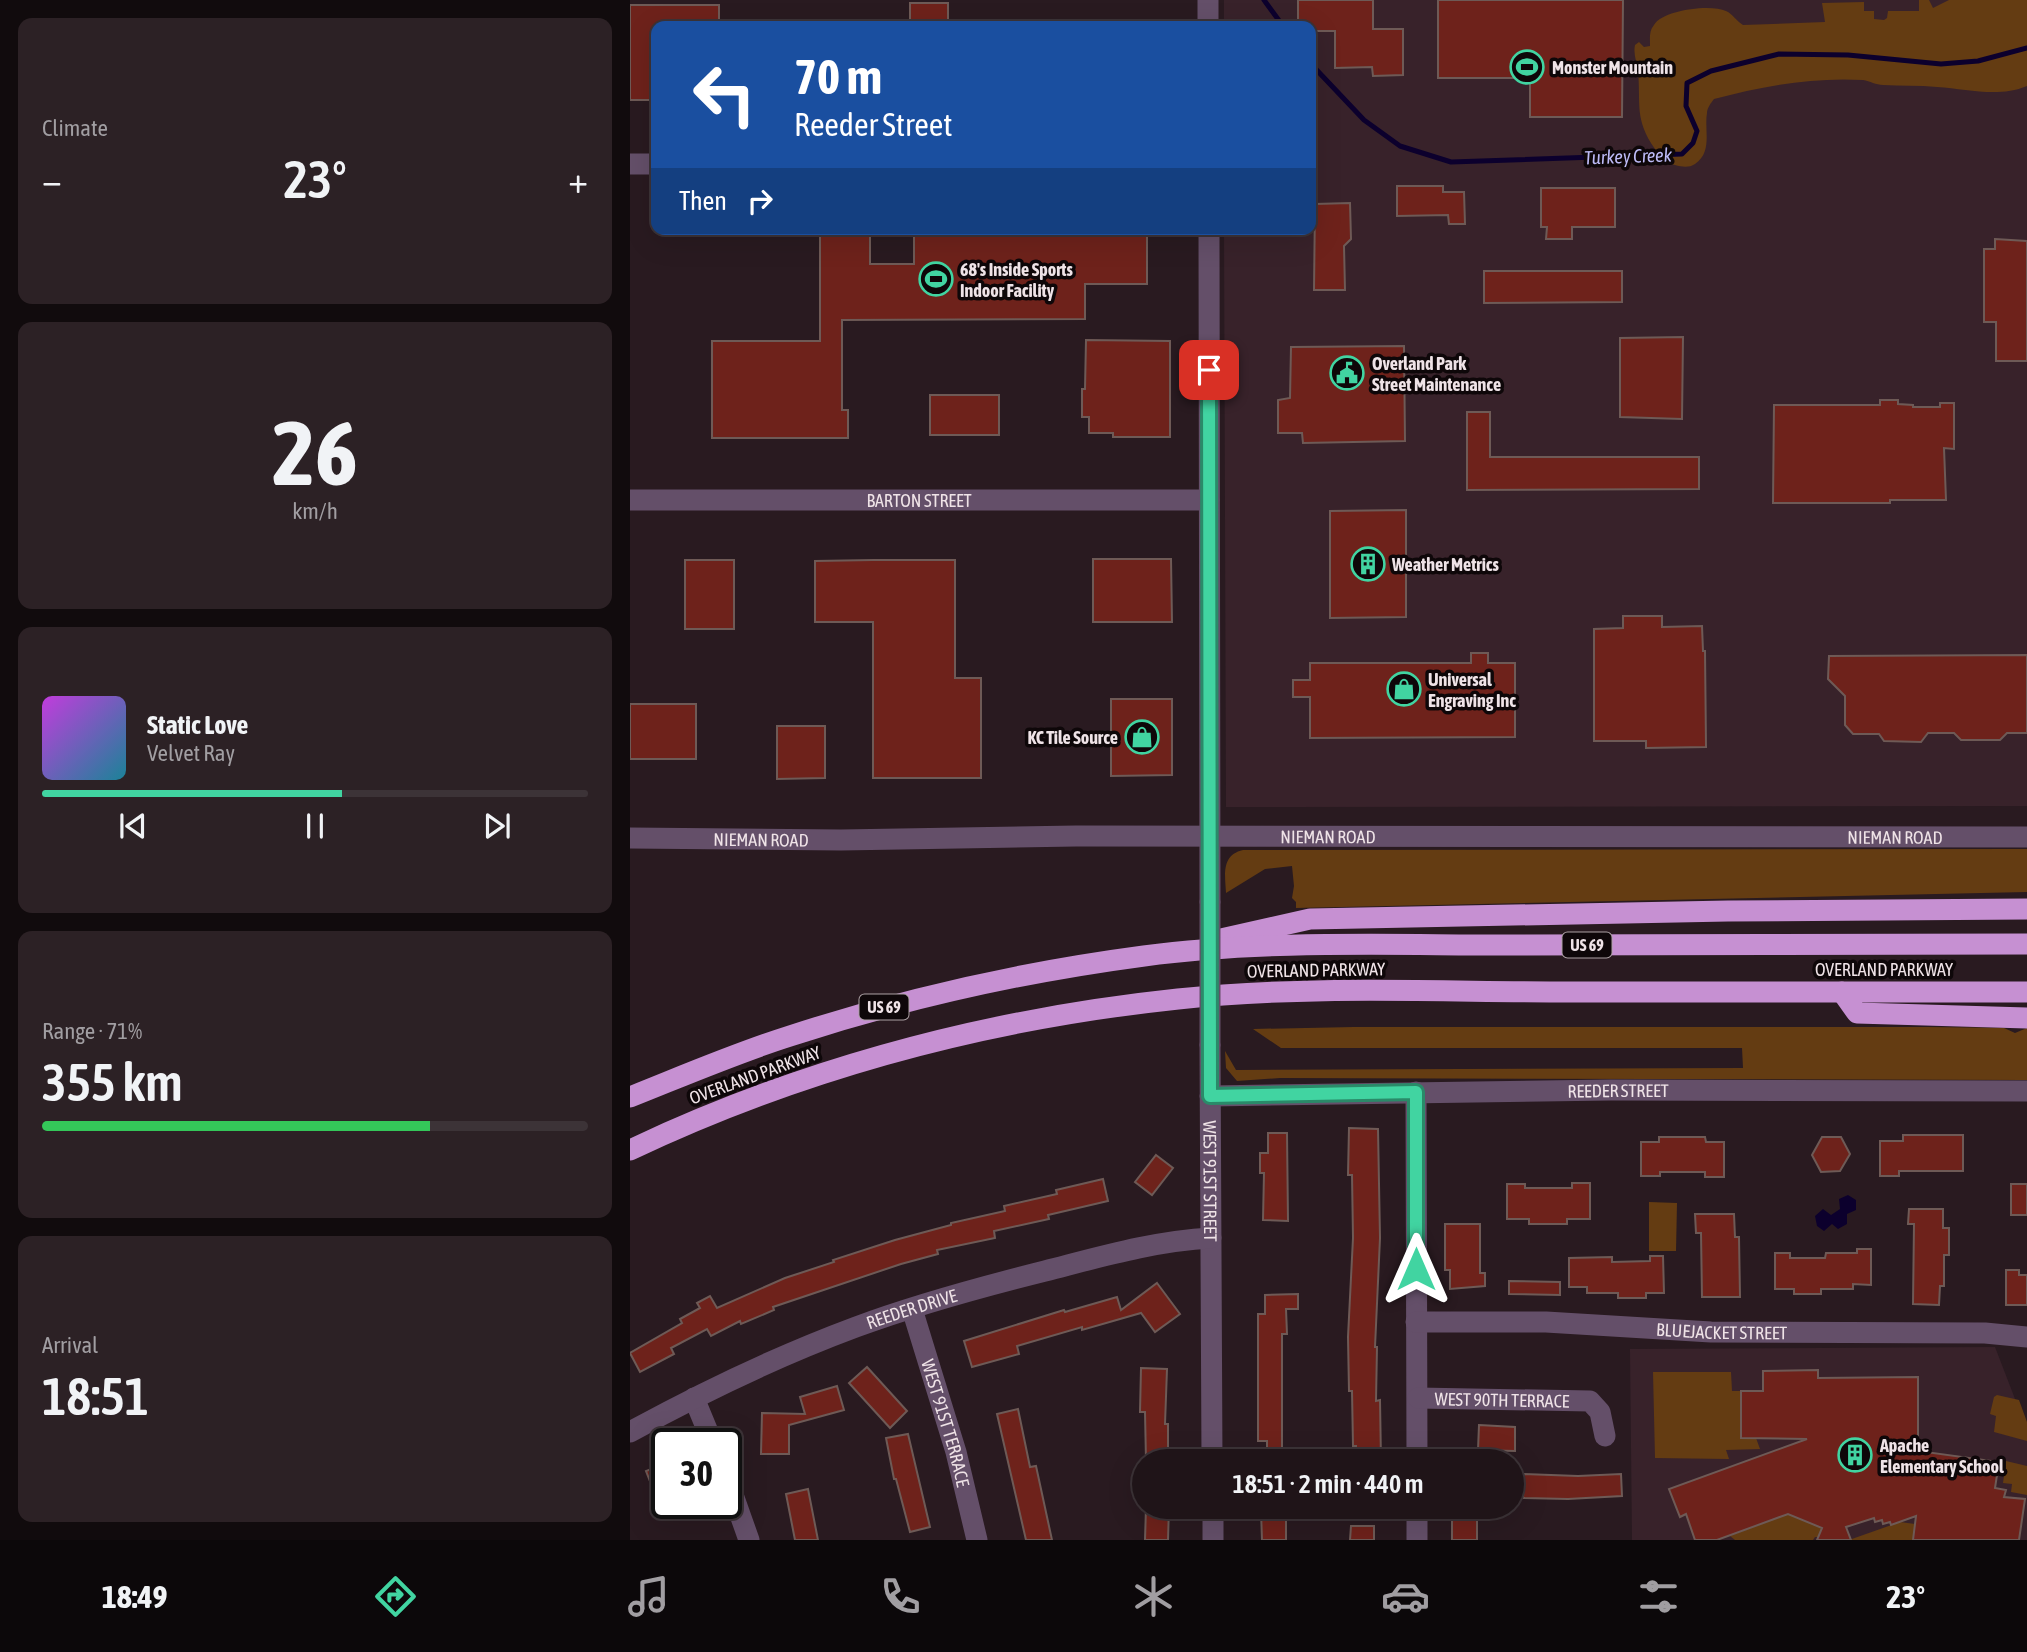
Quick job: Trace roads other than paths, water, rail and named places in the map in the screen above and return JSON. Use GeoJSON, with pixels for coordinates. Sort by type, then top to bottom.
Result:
{"type":"FeatureCollection","features":[{"type":"Feature","properties":{"kind":"highway"},"geometry":{"type":"LineString","coordinates":[[1147,955],[1310,919],[1728,911],[2027,909]]}},
{"type":"Feature","properties":{"kind":"highway","name":"OVERLAND PARKWAY"},"geometry":{"type":"LineString","coordinates":[[630,1097],[787,1037],[884,1007],[969,985],[1147,955],[1236,947],[1395,945],[2027,944]]}},
{"type":"Feature","properties":{"kind":"highway","name":"OVERLAND PARKWAY"},"geometry":{"type":"LineString","coordinates":[[630,1150],[741,1102],[883,1055],[956,1035],[1030,1020],[1179,999],[1340,991],[2027,992]]}},
{"type":"Feature","properties":{"kind":"highway"},"geometry":{"type":"LineString","coordinates":[[1842,992],[1857,1013],[2027,1018]]}},
{"type":"Feature","properties":{"kind":"street"},"geometry":{"type":"LineString","coordinates":[[1208,0],[1208,21]]}},
{"type":"Feature","properties":{"kind":"street"},"geometry":{"type":"LineString","coordinates":[[630,164],[651,164]]}},
{"type":"Feature","properties":{"kind":"street","name":"WEST 91ST STREET"},"geometry":{"type":"LineString","coordinates":[[1209,235],[1212,1449]]}},
{"type":"Feature","properties":{"kind":"street","name":"BARTON STREET"},"geometry":{"type":"LineString","coordinates":[[630,500],[1209,500]]}},
{"type":"Feature","properties":{"kind":"street","name":"NIEMAN ROAD"},"geometry":{"type":"LineString","coordinates":[[630,838],[841,840],[1076,836],[2027,837]]}},
{"type":"Feature","properties":{"kind":"street","name":"REEDER STREET"},"geometry":{"type":"LineString","coordinates":[[1210,1096],[1416,1092],[2027,1091]]}},
{"type":"Feature","properties":{"kind":"street","name":"WEST 90TH TERRACE"},"geometry":{"type":"LineString","coordinates":[[1416,1092],[1418,1449]]}},
{"type":"Feature","properties":{"kind":"street","name":"REEDER DRIVE"},"geometry":{"type":"LineString","coordinates":[[630,1432],[738,1376],[827,1338],[912,1308],[1133,1248],[1211,1238]]}},
{"type":"Feature","properties":{"kind":"street","name":"WEST 91ST TERRACE"},"geometry":{"type":"LineString","coordinates":[[912,1308],[956,1452],[977,1540]]}},
{"type":"Feature","properties":{"kind":"street","name":"BLUEJACKET STREET"},"geometry":{"type":"LineString","coordinates":[[1416,1322],[1546,1322],[1711,1332],[1985,1333],[2027,1337]]}},
{"type":"Feature","properties":{"kind":"street"},"geometry":{"type":"LineString","coordinates":[[695,1398],[707,1428]]}},
{"type":"Feature","properties":{"kind":"street","name":"WEST 90TH TERRACE"},"geometry":{"type":"LineString","coordinates":[[1418,1398],[1590,1401],[1600,1412],[1605,1436]]}},
{"type":"Feature","properties":{"kind":"street"},"geometry":{"type":"LineString","coordinates":[[742,1519],[749,1540]]}},
{"type":"Feature","properties":{"kind":"street"},"geometry":{"type":"LineString","coordinates":[[1213,1519],[1213,1540]]}},
{"type":"Feature","properties":{"kind":"street"},"geometry":{"type":"LineString","coordinates":[[1417,1519],[1417,1540]]}},
{"type":"Feature","properties":{"kind":"waterway","name":"Turkey Creek"},"geometry":{"type":"LineString","coordinates":[[1264,0],[1279,21]]}},
{"type":"Feature","properties":{"kind":"waterway","name":"Turkey Creek"},"geometry":{"type":"LineString","coordinates":[[1316,69],[1364,120],[1400,146],[1451,162],[1682,154],[1693,143],[1697,131],[1686,106],[1687,83],[1711,71],[1779,54],[1848,55],[1941,64],[1978,61],[2027,48]]}},
{"type":"Feature","properties":{"kind":"place","name":"Monster Mountain"},"geometry":{"type":"Point","coordinates":[1527,67]}},
{"type":"Feature","properties":{"kind":"place","name":"68's Inside Sports Indoor Facility"},"geometry":{"type":"Point","coordinates":[936,279]}},
{"type":"Feature","properties":{"kind":"place","name":"Overland Park Street Maintenance"},"geometry":{"type":"Point","coordinates":[1347,373]}},
{"type":"Feature","properties":{"kind":"place","name":"Weather Metrics"},"geometry":{"type":"Point","coordinates":[1368,564]}},
{"type":"Feature","properties":{"kind":"place","name":"Universal Engraving Inc"},"geometry":{"type":"Point","coordinates":[1404,689]}},
{"type":"Feature","properties":{"kind":"place","name":"KC Tile Source"},"geometry":{"type":"Point","coordinates":[1142,737]}},
{"type":"Feature","properties":{"kind":"place","name":"Apache Elementary School"},"geometry":{"type":"Point","coordinates":[1855,1455]}}]}
